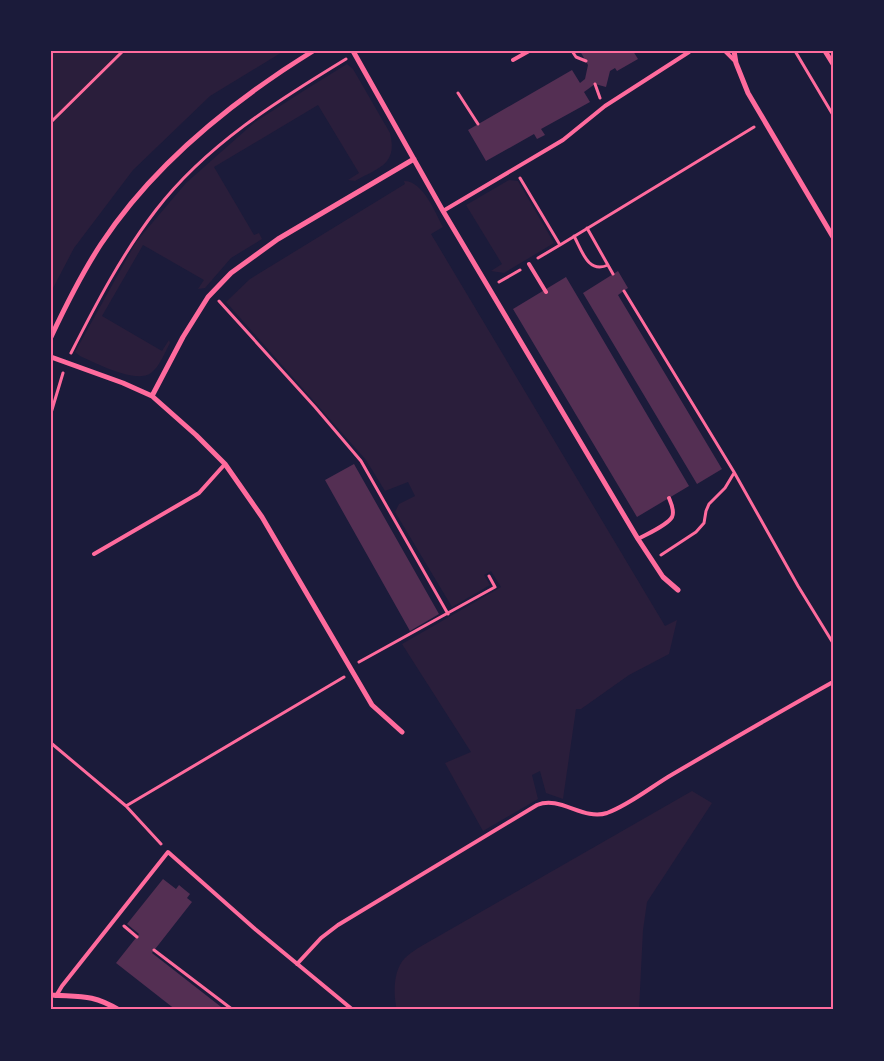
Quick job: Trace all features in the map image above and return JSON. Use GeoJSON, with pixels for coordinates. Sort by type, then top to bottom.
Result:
{"type":"FeatureCollection","features":[{"type":"Feature","properties":{"kind":"street"},"geometry":{"type":"LineString","coordinates":[[51,337],[74,289],[102,242],[139,194],[181,151],[213,123],[276,74],[314,51]]}},
{"type":"Feature","properties":{"kind":"street"},"geometry":{"type":"LineString","coordinates":[[734,51],[736,62],[748,93],[833,238]]}},
{"type":"Feature","properties":{"kind":"street"},"geometry":{"type":"LineString","coordinates":[[825,51],[833,64]]}},
{"type":"Feature","properties":{"kind":"street"},"geometry":{"type":"LineString","coordinates":[[354,53],[443,211],[638,539],[664,577],[678,590]]}},
{"type":"Feature","properties":{"kind":"street"},"geometry":{"type":"LineString","coordinates":[[152,396],[183,337],[211,294],[231,273],[258,251],[414,159]]}},
{"type":"Feature","properties":{"kind":"street"},"geometry":{"type":"LineString","coordinates":[[51,358],[123,383],[152,396],[225,464],[262,517],[372,705],[402,732]]}},
{"type":"Feature","properties":{"kind":"street"},"geometry":{"type":"LineString","coordinates":[[54,995],[85,996],[105,1002],[119,1010]]}},
{"type":"Feature","properties":{"kind":"lane"},"geometry":{"type":"LineString","coordinates":[[514,60],[529,51]]}},
{"type":"Feature","properties":{"kind":"lane"},"geometry":{"type":"LineString","coordinates":[[725,51],[736,62]]}},
{"type":"Feature","properties":{"kind":"lane"},"geometry":{"type":"LineString","coordinates":[[443,211],[564,140],[605,106],[689,52]]}},
{"type":"Feature","properties":{"kind":"lane"},"geometry":{"type":"LineString","coordinates":[[529,264],[546,292]]}},
{"type":"Feature","properties":{"kind":"lane"},"geometry":{"type":"LineString","coordinates":[[94,554],[199,493],[225,464]]}},
{"type":"Feature","properties":{"kind":"lane"},"geometry":{"type":"LineString","coordinates":[[638,539],[665,524],[672,517],[673,509],[668,498]]}},
{"type":"Feature","properties":{"kind":"lane"},"geometry":{"type":"LineString","coordinates":[[297,964],[321,938],[338,925],[537,805],[550,802],[590,815],[604,814],[616,809],[833,682]]}},
{"type":"Feature","properties":{"kind":"lane"},"geometry":{"type":"LineString","coordinates":[[54,995],[168,852],[353,1010]]}},
{"type":"Feature","properties":{"kind":"path"},"geometry":{"type":"LineString","coordinates":[[51,122],[124,51]]}},
{"type":"Feature","properties":{"kind":"path"},"geometry":{"type":"LineString","coordinates":[[572,51],[576,57],[586,61]]}},
{"type":"Feature","properties":{"kind":"path"},"geometry":{"type":"LineString","coordinates":[[795,51],[833,115]]}},
{"type":"Feature","properties":{"kind":"path"},"geometry":{"type":"LineString","coordinates":[[51,413],[66,362],[120,262],[157,209],[206,157],[242,127],[271,106],[354,53]]}},
{"type":"Feature","properties":{"kind":"path"},"geometry":{"type":"LineString","coordinates":[[458,93],[478,124]]}},
{"type":"Feature","properties":{"kind":"path"},"geometry":{"type":"LineString","coordinates":[[489,288],[765,121]]}},
{"type":"Feature","properties":{"kind":"path"},"geometry":{"type":"LineString","coordinates":[[515,169],[560,245]]}},
{"type":"Feature","properties":{"kind":"path"},"geometry":{"type":"LineString","coordinates":[[587,228],[613,274]]}},
{"type":"Feature","properties":{"kind":"path"},"geometry":{"type":"LineString","coordinates":[[574,236],[590,265],[596,268],[608,265]]}},
{"type":"Feature","properties":{"kind":"path"},"geometry":{"type":"LineString","coordinates":[[624,291],[734,472],[798,586],[833,642]]}},
{"type":"Feature","properties":{"kind":"path"},"geometry":{"type":"LineString","coordinates":[[211,294],[361,461],[448,614]]}},
{"type":"Feature","properties":{"kind":"path"},"geometry":{"type":"LineString","coordinates":[[652,560],[696,532],[704,523],[709,504],[725,488],[734,472]]}},
{"type":"Feature","properties":{"kind":"path"},"geometry":{"type":"LineString","coordinates":[[126,806],[351,669],[495,587],[489,576]]}},
{"type":"Feature","properties":{"kind":"path"},"geometry":{"type":"LineString","coordinates":[[51,743],[126,806],[168,852]]}},
{"type":"Feature","properties":{"kind":"path"},"geometry":{"type":"LineString","coordinates":[[115,919],[137,937]]}},
{"type":"Feature","properties":{"kind":"path"},"geometry":{"type":"LineString","coordinates":[[154,950],[233,1010]]}},
{"type":"Feature","properties":{"kind":"shaded area"},"geometry":{"type":"Polygon","coordinates":[[[51,51],[284,51],[210,96],[133,170],[74,248],[51,292],[51,51]]]}},
{"type":"Feature","properties":{"kind":"shaded area"},"geometry":{"type":"Polygon","coordinates":[[[347,64],[353,69],[390,133],[392,144],[389,159],[378,169],[355,181],[348,180],[359,173],[318,105],[214,167],[254,235],[259,233],[262,239],[231,258],[205,288],[198,289],[204,280],[143,245],[102,316],[162,351],[169,340],[170,343],[162,359],[151,373],[144,376],[126,374],[96,363],[75,352],[136,242],[186,183],[255,122],[347,64]]]}},
{"type":"Feature","properties":{"kind":"shaded area"},"geometry":{"type":"Polygon","coordinates":[[[509,180],[518,181],[554,243],[504,273],[491,271],[502,264],[466,205],[509,180]]]}},
{"type":"Feature","properties":{"kind":"shaded area"},"geometry":{"type":"Polygon","coordinates":[[[404,181],[411,182],[417,186],[428,198],[443,227],[431,234],[665,626],[677,620],[669,654],[629,675],[581,709],[576,709],[563,799],[546,793],[540,771],[532,775],[538,799],[483,831],[445,763],[471,752],[402,644],[501,587],[491,571],[484,575],[490,585],[452,607],[395,512],[399,504],[415,496],[408,482],[385,491],[366,460],[226,302],[250,279],[405,184],[404,181]]]}},
{"type":"Feature","properties":{"kind":"shaded area"},"geometry":{"type":"Polygon","coordinates":[[[692,791],[712,803],[647,902],[643,930],[639,1010],[397,1010],[395,997],[396,976],[401,963],[412,952],[692,791]]]}},
{"type":"Feature","properties":{"kind":"building"},"geometry":{"type":"Polygon","coordinates":[[[580,51],[633,51],[638,59],[617,71],[615,68],[610,71],[606,87],[595,84],[584,92],[590,102],[541,129],[545,135],[537,139],[534,134],[486,161],[468,130],[572,70],[580,83],[585,79],[588,65],[580,51]]]}},
{"type":"Feature","properties":{"kind":"building"},"geometry":{"type":"Polygon","coordinates":[[[618,271],[628,288],[618,295],[722,469],[697,484],[583,293],[618,271]]]}},
{"type":"Feature","properties":{"kind":"building"},"geometry":{"type":"Polygon","coordinates":[[[566,277],[689,486],[637,517],[513,309],[566,277]]]}},
{"type":"Feature","properties":{"kind":"building"},"geometry":{"type":"Polygon","coordinates":[[[354,464],[439,614],[410,631],[325,480],[354,464]]]}},
{"type":"Feature","properties":{"kind":"building"},"geometry":{"type":"Polygon","coordinates":[[[163,879],[176,889],[179,885],[190,894],[187,898],[192,902],[152,953],[225,1010],[176,1010],[116,963],[139,934],[127,924],[163,879]]]}}]}
